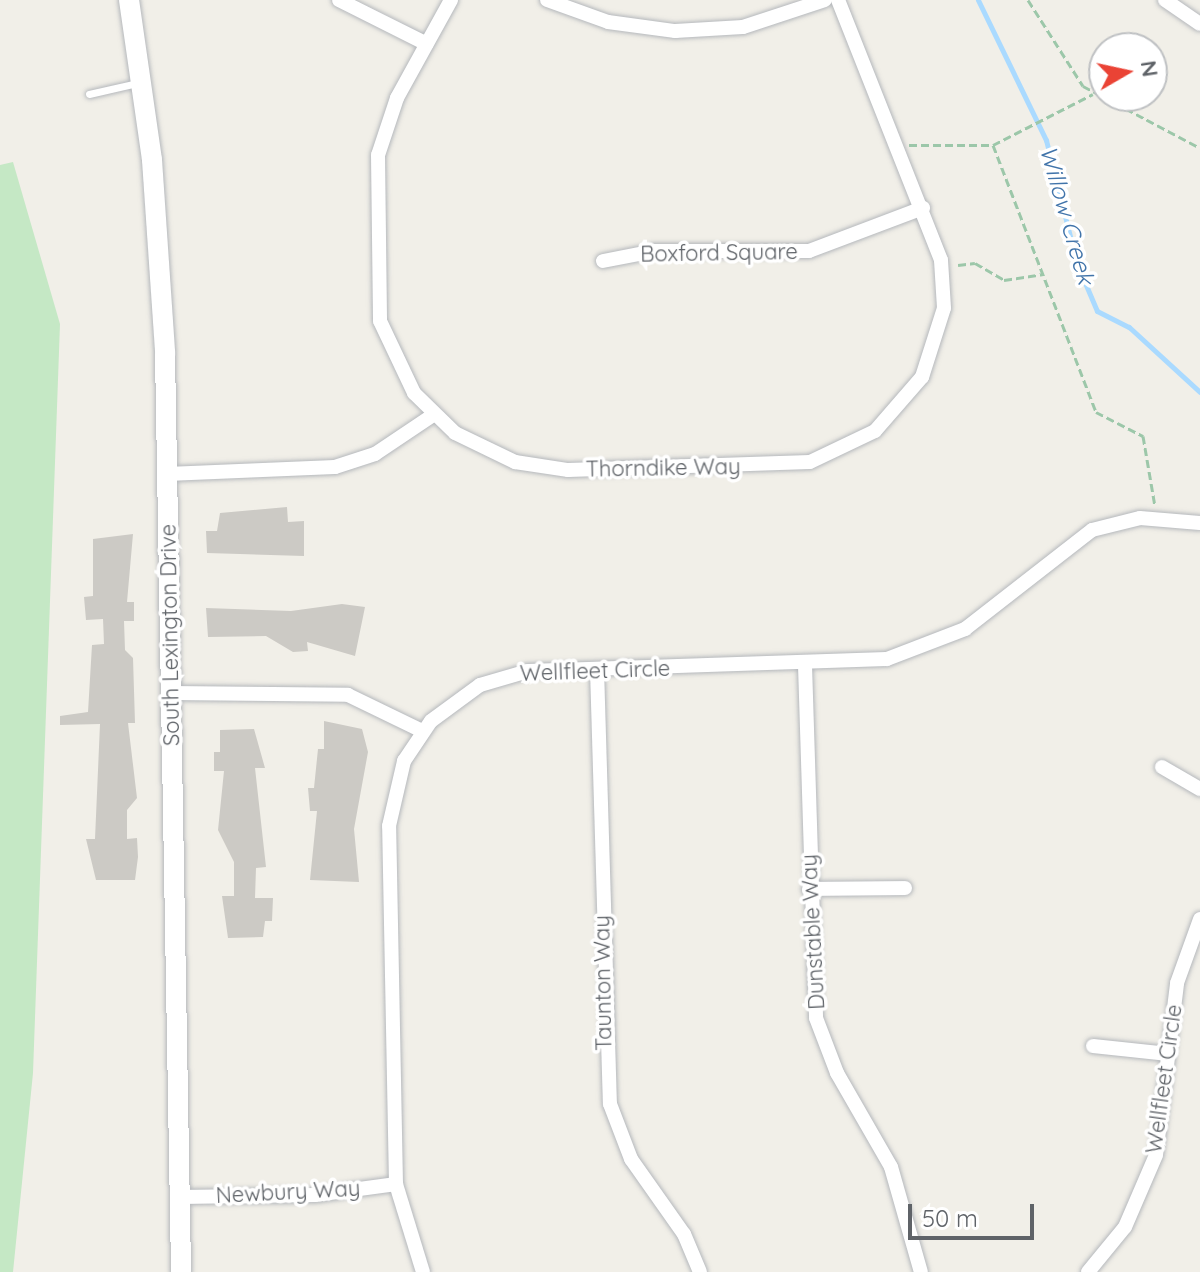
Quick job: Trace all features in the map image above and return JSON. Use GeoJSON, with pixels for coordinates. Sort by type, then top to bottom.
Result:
{"type":"FeatureCollection","features":[{"type":"Feature","properties":{"kind":"street"},"geometry":{"type":"LineString","coordinates":[[129,0],[136,0]]}},
{"type":"Feature","properties":{"kind":"street","name":"South Lexington Drive"},"geometry":{"type":"LineString","coordinates":[[129,0],[161,256],[181,1272]]}},
{"type":"Feature","properties":{"kind":"street"},"geometry":{"type":"LineString","coordinates":[[339,0],[427,44]]}},
{"type":"Feature","properties":{"kind":"street","name":"Thorndike Way"},"geometry":{"type":"LineString","coordinates":[[451,0],[388,120],[374,218],[384,334],[399,371],[433,415],[489,453],[541,468],[810,462],[855,444],[909,397],[940,332],[942,268],[900,148],[838,0]]}},
{"type":"Feature","properties":{"kind":"street"},"geometry":{"type":"LineString","coordinates":[[547,0],[608,22],[686,31],[743,27],[825,0]]}},
{"type":"Feature","properties":{"kind":"street"},"geometry":{"type":"LineString","coordinates":[[1165,0],[1200,24]]}},
{"type":"Feature","properties":{"kind":"street","name":"Boxford Square"},"geometry":{"type":"LineString","coordinates":[[603,261],[642,252],[809,251],[923,208]]}},
{"type":"Feature","properties":{"kind":"street"},"geometry":{"type":"LineString","coordinates":[[167,474],[335,467],[375,454],[433,415]]}},
{"type":"Feature","properties":{"kind":"street","name":"Wellfleet Circle"},"geometry":{"type":"LineString","coordinates":[[423,1272],[396,1184],[389,817],[398,777],[422,731],[452,702],[496,679],[597,669],[805,665],[887,659],[941,642],[989,614],[1078,538],[1157,517],[1200,523]]}},
{"type":"Feature","properties":{"kind":"street","name":"Dunstable Way"},"geometry":{"type":"LineString","coordinates":[[805,665],[809,889],[816,1018],[837,1073],[891,1167],[921,1272]]}},
{"type":"Feature","properties":{"kind":"street","name":"Taunton Way"},"geometry":{"type":"LineString","coordinates":[[597,669],[610,1104],[631,1159],[684,1234],[700,1272]]}},
{"type":"Feature","properties":{"kind":"street"},"geometry":{"type":"LineString","coordinates":[[171,693],[348,695],[422,731]]}},
{"type":"Feature","properties":{"kind":"street"},"geometry":{"type":"LineString","coordinates":[[1162,767],[1200,789]]}},
{"type":"Feature","properties":{"kind":"street"},"geometry":{"type":"LineString","coordinates":[[809,889],[905,888]]}},
{"type":"Feature","properties":{"kind":"street","name":"Wellfleet Circle"},"geometry":{"type":"LineString","coordinates":[[1092,1271],[1143,1192],[1161,1129],[1177,983],[1200,919]]}},
{"type":"Feature","properties":{"kind":"street"},"geometry":{"type":"LineString","coordinates":[[1093,1046],[1169,1054]]}},
{"type":"Feature","properties":{"kind":"street","name":"Newbury Way"},"geometry":{"type":"LineString","coordinates":[[180,1197],[315,1195],[396,1184]]}},
{"type":"Feature","properties":{"kind":"lane"},"geometry":{"type":"LineString","coordinates":[[89,94],[140,83]]}},
{"type":"Feature","properties":{"kind":"path"},"geometry":{"type":"LineString","coordinates":[[1028,0],[1068,68],[1088,89]]}},
{"type":"Feature","properties":{"kind":"path"},"geometry":{"type":"LineString","coordinates":[[900,148],[993,145],[1088,97]]}},
{"type":"Feature","properties":{"kind":"path"},"geometry":{"type":"LineString","coordinates":[[1129,112],[1200,148]]}},
{"type":"Feature","properties":{"kind":"path"},"geometry":{"type":"LineString","coordinates":[[993,145],[1096,412],[1143,436],[1157,517]]}},
{"type":"Feature","properties":{"kind":"path"},"geometry":{"type":"LineString","coordinates":[[942,268],[975,263],[1004,280],[1045,274]]}},
{"type":"Feature","properties":{"kind":"green space"},"geometry":{"type":"Polygon","coordinates":[[[13,162],[60,324],[33,1073],[13,1272],[0,1272],[0,165],[13,162]]]}},
{"type":"Feature","properties":{"kind":"building"},"geometry":{"type":"Polygon","coordinates":[[[287,507],[288,522],[304,521],[304,556],[207,553],[206,531],[217,531],[220,513],[287,507]]]}},
{"type":"Feature","properties":{"kind":"building"},"geometry":{"type":"Polygon","coordinates":[[[133,534],[127,602],[134,602],[134,621],[124,621],[125,650],[133,658],[135,723],[128,723],[137,798],[127,810],[127,839],[137,838],[138,857],[135,880],[96,880],[86,839],[95,839],[100,724],[60,725],[60,716],[88,712],[92,645],[104,644],[103,619],[86,620],[84,597],[93,596],[93,539],[133,534]]]}},
{"type":"Feature","properties":{"kind":"building"},"geometry":{"type":"Polygon","coordinates":[[[342,604],[365,607],[355,656],[307,642],[308,651],[293,652],[266,636],[208,637],[206,608],[291,611],[342,604]]]}},
{"type":"Feature","properties":{"kind":"building"},"geometry":{"type":"Polygon","coordinates":[[[324,721],[362,729],[368,752],[354,829],[359,882],[310,880],[317,811],[310,811],[308,788],[314,788],[318,749],[324,749],[324,721]]]}},
{"type":"Feature","properties":{"kind":"building"},"geometry":{"type":"Polygon","coordinates":[[[254,729],[265,768],[255,768],[266,867],[256,868],[255,898],[273,898],[272,921],[265,921],[263,937],[228,938],[222,896],[234,896],[234,862],[218,830],[224,771],[214,771],[214,752],[220,752],[220,730],[254,729]]]}},
{"type":"Feature","properties":{"kind":"waterway","name":"Willow Creek"},"geometry":{"type":"LineString","coordinates":[[978,0],[1046,140],[1077,264],[1097,311],[1129,327],[1200,392]]}}]}
